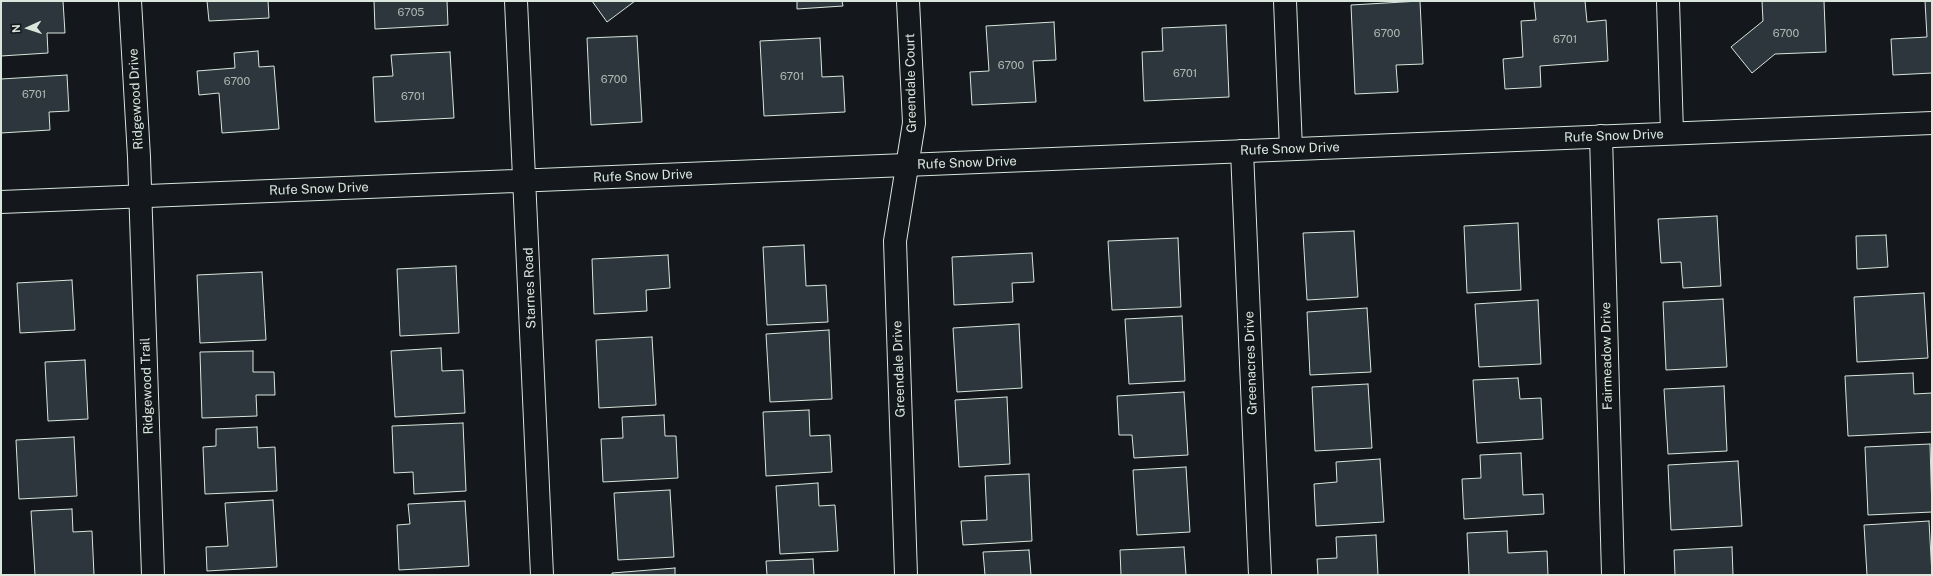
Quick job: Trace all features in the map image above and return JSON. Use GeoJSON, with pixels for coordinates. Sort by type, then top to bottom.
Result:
{"type":"FeatureCollection","features":[{"type":"Feature","properties":{"kind":"main road","name":"Ridgewood Drive"},"geometry":{"type":"LineString","coordinates":[[130,1],[140,196]]}},
{"type":"Feature","properties":{"kind":"main road","name":"Starnes Road"},"geometry":{"type":"LineString","coordinates":[[516,1],[526,180],[542,575]]}},
{"type":"Feature","properties":{"kind":"main road","name":"Greendale Court"},"geometry":{"type":"LineString","coordinates":[[908,1],[914,123],[908,165]]}},
{"type":"Feature","properties":{"kind":"main road"},"geometry":{"type":"LineString","coordinates":[[1285,1],[1291,149]]}},
{"type":"Feature","properties":{"kind":"main road"},"geometry":{"type":"LineString","coordinates":[[1668,1],[1672,133]]}},
{"type":"Feature","properties":{"kind":"main road","name":"Rufe Snow Drive"},"geometry":{"type":"LineString","coordinates":[[1,202],[1932,123]]}},
{"type":"Feature","properties":{"kind":"main road","name":"Fairmeadow Drive"},"geometry":{"type":"LineString","coordinates":[[1602,136],[1613,575]]}},
{"type":"Feature","properties":{"kind":"main road","name":"Greenacres Drive"},"geometry":{"type":"LineString","coordinates":[[1242,151],[1260,575]]}},
{"type":"Feature","properties":{"kind":"main road","name":"Greendale Drive"},"geometry":{"type":"LineString","coordinates":[[906,575],[895,241],[908,165]]}},
{"type":"Feature","properties":{"kind":"main road","name":"Ridgewood Trail"},"geometry":{"type":"LineString","coordinates":[[140,196],[153,575]]}},
{"type":"Feature","properties":{"kind":"building"},"geometry":{"type":"Polygon","coordinates":[[[1,1],[63,1],[65,33],[47,33],[48,53],[1,56],[1,1]]]}},
{"type":"Feature","properties":{"kind":"building"},"geometry":{"type":"Polygon","coordinates":[[[207,1],[268,1],[269,18],[209,21],[207,1]]]}},
{"type":"Feature","properties":{"kind":"building"},"geometry":{"type":"Polygon","coordinates":[[[374,1],[447,1],[448,25],[375,29],[374,1]]]}},
{"type":"Feature","properties":{"kind":"building"},"geometry":{"type":"Polygon","coordinates":[[[592,1],[635,1],[607,22],[592,1]]]}},
{"type":"Feature","properties":{"kind":"building"},"geometry":{"type":"Polygon","coordinates":[[[797,1],[842,1],[843,6],[797,9],[797,1]]]}},
{"type":"Feature","properties":{"kind":"building"},"geometry":{"type":"Polygon","coordinates":[[[1420,1],[1423,64],[1396,65],[1398,92],[1355,94],[1351,5],[1420,1]]]}},
{"type":"Feature","properties":{"kind":"building"},"geometry":{"type":"Polygon","coordinates":[[[1534,1],[1585,1],[1587,22],[1606,20],[1608,61],[1540,66],[1541,87],[1505,89],[1503,59],[1523,57],[1521,21],[1536,20],[1534,1]]]}},
{"type":"Feature","properties":{"kind":"building"},"geometry":{"type":"Polygon","coordinates":[[[1762,1],[1824,1],[1826,52],[1775,54],[1752,73],[1731,47],[1763,21],[1762,1]]]}},
{"type":"Feature","properties":{"kind":"building"},"geometry":{"type":"Polygon","coordinates":[[[1925,1],[1932,1],[1932,73],[1893,75],[1891,39],[1927,37],[1925,1]]]}},
{"type":"Feature","properties":{"kind":"building"},"geometry":{"type":"Polygon","coordinates":[[[1054,22],[1056,60],[1033,61],[1036,102],[972,105],[970,72],[989,71],[986,26],[1054,22]]]}},
{"type":"Feature","properties":{"kind":"building"},"geometry":{"type":"Polygon","coordinates":[[[1226,25],[1229,97],[1144,101],[1142,52],[1163,51],[1162,28],[1226,25]]]}},
{"type":"Feature","properties":{"kind":"building"},"geometry":{"type":"Polygon","coordinates":[[[637,36],[642,122],[591,125],[587,38],[637,36]]]}},
{"type":"Feature","properties":{"kind":"building"},"geometry":{"type":"Polygon","coordinates":[[[820,38],[822,77],[843,76],[845,112],[764,116],[760,41],[820,38]]]}},
{"type":"Feature","properties":{"kind":"building"},"geometry":{"type":"Polygon","coordinates":[[[258,51],[259,67],[274,66],[279,129],[222,133],[219,93],[199,95],[197,71],[235,68],[234,53],[258,51]]]}},
{"type":"Feature","properties":{"kind":"building"},"geometry":{"type":"Polygon","coordinates":[[[450,52],[454,118],[375,122],[373,77],[393,76],[391,55],[450,52]]]}},
{"type":"Feature","properties":{"kind":"building"},"geometry":{"type":"Polygon","coordinates":[[[67,75],[69,111],[49,112],[50,130],[1,133],[1,79],[67,75]]]}},
{"type":"Feature","properties":{"kind":"building"},"geometry":{"type":"Polygon","coordinates":[[[1717,216],[1721,286],[1683,288],[1681,262],[1661,263],[1658,219],[1717,216]]]}},
{"type":"Feature","properties":{"kind":"building"},"geometry":{"type":"Polygon","coordinates":[[[1518,223],[1521,290],[1467,293],[1464,226],[1518,223]]]}},
{"type":"Feature","properties":{"kind":"building"},"geometry":{"type":"Polygon","coordinates":[[[1354,231],[1358,297],[1307,300],[1303,233],[1354,231]]]}},
{"type":"Feature","properties":{"kind":"building"},"geometry":{"type":"Polygon","coordinates":[[[1886,235],[1888,267],[1857,269],[1856,236],[1886,235]]]}},
{"type":"Feature","properties":{"kind":"building"},"geometry":{"type":"Polygon","coordinates":[[[1178,238],[1181,307],[1112,310],[1108,241],[1178,238]]]}},
{"type":"Feature","properties":{"kind":"building"},"geometry":{"type":"Polygon","coordinates":[[[804,245],[806,286],[826,285],[828,322],[767,325],[763,247],[804,245]]]}},
{"type":"Feature","properties":{"kind":"building"},"geometry":{"type":"Polygon","coordinates":[[[1032,253],[1034,282],[1012,283],[1013,302],[954,305],[952,257],[1032,253]]]}},
{"type":"Feature","properties":{"kind":"building"},"geometry":{"type":"Polygon","coordinates":[[[668,255],[670,288],[646,290],[647,311],[594,314],[592,259],[668,255]]]}},
{"type":"Feature","properties":{"kind":"building"},"geometry":{"type":"Polygon","coordinates":[[[456,266],[459,333],[400,336],[397,269],[456,266]]]}},
{"type":"Feature","properties":{"kind":"building"},"geometry":{"type":"Polygon","coordinates":[[[262,272],[266,340],[200,343],[197,275],[262,272]]]}},
{"type":"Feature","properties":{"kind":"building"},"geometry":{"type":"Polygon","coordinates":[[[72,280],[75,330],[20,333],[17,283],[72,280]]]}},
{"type":"Feature","properties":{"kind":"building"},"geometry":{"type":"Polygon","coordinates":[[[1924,293],[1928,358],[1857,362],[1854,297],[1924,293]]]}},
{"type":"Feature","properties":{"kind":"building"},"geometry":{"type":"Polygon","coordinates":[[[1723,299],[1727,367],[1666,370],[1663,302],[1723,299]]]}},
{"type":"Feature","properties":{"kind":"building"},"geometry":{"type":"Polygon","coordinates":[[[1538,300],[1541,364],[1479,367],[1475,304],[1538,300]]]}},
{"type":"Feature","properties":{"kind":"building"},"geometry":{"type":"Polygon","coordinates":[[[1367,308],[1371,372],[1310,375],[1307,312],[1367,308]]]}},
{"type":"Feature","properties":{"kind":"building"},"geometry":{"type":"Polygon","coordinates":[[[1182,316],[1185,381],[1129,384],[1125,319],[1182,316]]]}},
{"type":"Feature","properties":{"kind":"building"},"geometry":{"type":"Polygon","coordinates":[[[1019,324],[1022,388],[957,392],[953,328],[1019,324]]]}},
{"type":"Feature","properties":{"kind":"building"},"geometry":{"type":"Polygon","coordinates":[[[829,330],[832,399],[770,402],[766,334],[829,330]]]}},
{"type":"Feature","properties":{"kind":"building"},"geometry":{"type":"Polygon","coordinates":[[[652,337],[656,405],[599,408],[596,340],[652,337]]]}},
{"type":"Feature","properties":{"kind":"building"},"geometry":{"type":"Polygon","coordinates":[[[441,348],[442,371],[463,370],[465,413],[395,417],[391,351],[441,348]]]}},
{"type":"Feature","properties":{"kind":"building"},"geometry":{"type":"Polygon","coordinates":[[[253,351],[253,372],[274,372],[275,395],[256,395],[257,416],[202,418],[200,352],[253,351]]]}},
{"type":"Feature","properties":{"kind":"building"},"geometry":{"type":"Polygon","coordinates":[[[85,360],[88,419],[48,421],[45,362],[85,360]]]}},
{"type":"Feature","properties":{"kind":"building"},"geometry":{"type":"Polygon","coordinates":[[[1913,373],[1914,394],[1932,393],[1932,432],[1848,436],[1845,376],[1913,373]]]}},
{"type":"Feature","properties":{"kind":"building"},"geometry":{"type":"Polygon","coordinates":[[[1518,378],[1520,399],[1541,398],[1543,439],[1477,443],[1473,380],[1518,378]]]}},
{"type":"Feature","properties":{"kind":"building"},"geometry":{"type":"Polygon","coordinates":[[[1368,384],[1372,448],[1315,451],[1312,387],[1368,384]]]}},
{"type":"Feature","properties":{"kind":"building"},"geometry":{"type":"Polygon","coordinates":[[[1724,386],[1727,451],[1668,454],[1664,389],[1724,386]]]}},
{"type":"Feature","properties":{"kind":"building"},"geometry":{"type":"Polygon","coordinates":[[[1184,392],[1188,455],[1134,458],[1132,435],[1119,435],[1117,396],[1184,392]]]}},
{"type":"Feature","properties":{"kind":"building"},"geometry":{"type":"Polygon","coordinates":[[[1007,397],[1010,464],[959,467],[955,400],[1007,397]]]}},
{"type":"Feature","properties":{"kind":"building"},"geometry":{"type":"Polygon","coordinates":[[[809,410],[810,436],[830,435],[832,472],[766,476],[763,412],[809,410]]]}},
{"type":"Feature","properties":{"kind":"building"},"geometry":{"type":"Polygon","coordinates":[[[664,415],[665,436],[676,436],[678,478],[603,482],[601,439],[623,438],[622,417],[664,415]]]}},
{"type":"Feature","properties":{"kind":"building"},"geometry":{"type":"Polygon","coordinates":[[[463,423],[466,491],[414,494],[413,472],[394,473],[392,426],[463,423]]]}},
{"type":"Feature","properties":{"kind":"building"},"geometry":{"type":"Polygon","coordinates":[[[257,427],[258,448],[275,447],[277,491],[205,494],[203,447],[216,446],[216,429],[257,427]]]}},
{"type":"Feature","properties":{"kind":"building"},"geometry":{"type":"Polygon","coordinates":[[[74,437],[77,496],[19,499],[16,440],[74,437]]]}},
{"type":"Feature","properties":{"kind":"building"},"geometry":{"type":"Polygon","coordinates":[[[1930,444],[1932,512],[1868,515],[1865,447],[1930,444]]]}},
{"type":"Feature","properties":{"kind":"building"},"geometry":{"type":"Polygon","coordinates":[[[1521,453],[1523,495],[1543,494],[1544,514],[1464,519],[1462,479],[1481,478],[1480,455],[1521,453]]]}},
{"type":"Feature","properties":{"kind":"building"},"geometry":{"type":"Polygon","coordinates":[[[1380,459],[1384,522],[1316,526],[1314,484],[1337,482],[1336,462],[1380,459]]]}},
{"type":"Feature","properties":{"kind":"building"},"geometry":{"type":"Polygon","coordinates":[[[1738,461],[1742,526],[1671,530],[1668,465],[1738,461]]]}},
{"type":"Feature","properties":{"kind":"building"},"geometry":{"type":"Polygon","coordinates":[[[1186,467],[1190,532],[1137,535],[1133,470],[1186,467]]]}},
{"type":"Feature","properties":{"kind":"building"},"geometry":{"type":"Polygon","coordinates":[[[1029,474],[1032,541],[963,545],[961,521],[987,520],[985,476],[1029,474]]]}},
{"type":"Feature","properties":{"kind":"building"},"geometry":{"type":"Polygon","coordinates":[[[818,483],[819,506],[835,505],[838,551],[780,554],[776,486],[818,483]]]}},
{"type":"Feature","properties":{"kind":"building"},"geometry":{"type":"Polygon","coordinates":[[[670,490],[674,557],[618,560],[614,493],[670,490]]]}},
{"type":"Feature","properties":{"kind":"building"},"geometry":{"type":"Polygon","coordinates":[[[273,500],[277,567],[207,571],[206,547],[228,546],[225,503],[273,500]]]}},
{"type":"Feature","properties":{"kind":"building"},"geometry":{"type":"Polygon","coordinates":[[[465,501],[469,566],[399,570],[397,525],[410,524],[408,504],[465,501]]]}},
{"type":"Feature","properties":{"kind":"building"},"geometry":{"type":"Polygon","coordinates":[[[72,509],[73,532],[92,531],[94,575],[35,575],[31,511],[72,509]]]}},
{"type":"Feature","properties":{"kind":"building"},"geometry":{"type":"Polygon","coordinates":[[[1929,521],[1932,575],[1867,575],[1864,525],[1929,521]]]}},
{"type":"Feature","properties":{"kind":"building"},"geometry":{"type":"Polygon","coordinates":[[[1507,531],[1508,553],[1547,551],[1548,575],[1469,575],[1467,533],[1507,531]]]}},
{"type":"Feature","properties":{"kind":"building"},"geometry":{"type":"Polygon","coordinates":[[[1376,535],[1378,575],[1318,575],[1317,559],[1337,558],[1336,537],[1376,535]]]}},
{"type":"Feature","properties":{"kind":"building"},"geometry":{"type":"Polygon","coordinates":[[[1184,547],[1186,575],[1121,575],[1120,550],[1184,547]]]}},
{"type":"Feature","properties":{"kind":"building"},"geometry":{"type":"Polygon","coordinates":[[[1732,547],[1733,575],[1675,575],[1674,550],[1732,547]]]}},
{"type":"Feature","properties":{"kind":"building"},"geometry":{"type":"Polygon","coordinates":[[[1029,550],[1031,575],[985,575],[983,552],[1029,550]]]}},
{"type":"Feature","properties":{"kind":"building"},"geometry":{"type":"Polygon","coordinates":[[[813,559],[814,575],[767,575],[766,561],[813,559]]]}},
{"type":"Feature","properties":{"kind":"building"},"geometry":{"type":"Polygon","coordinates":[[[675,568],[675,575],[612,575],[612,573],[675,568]]]}}]}
